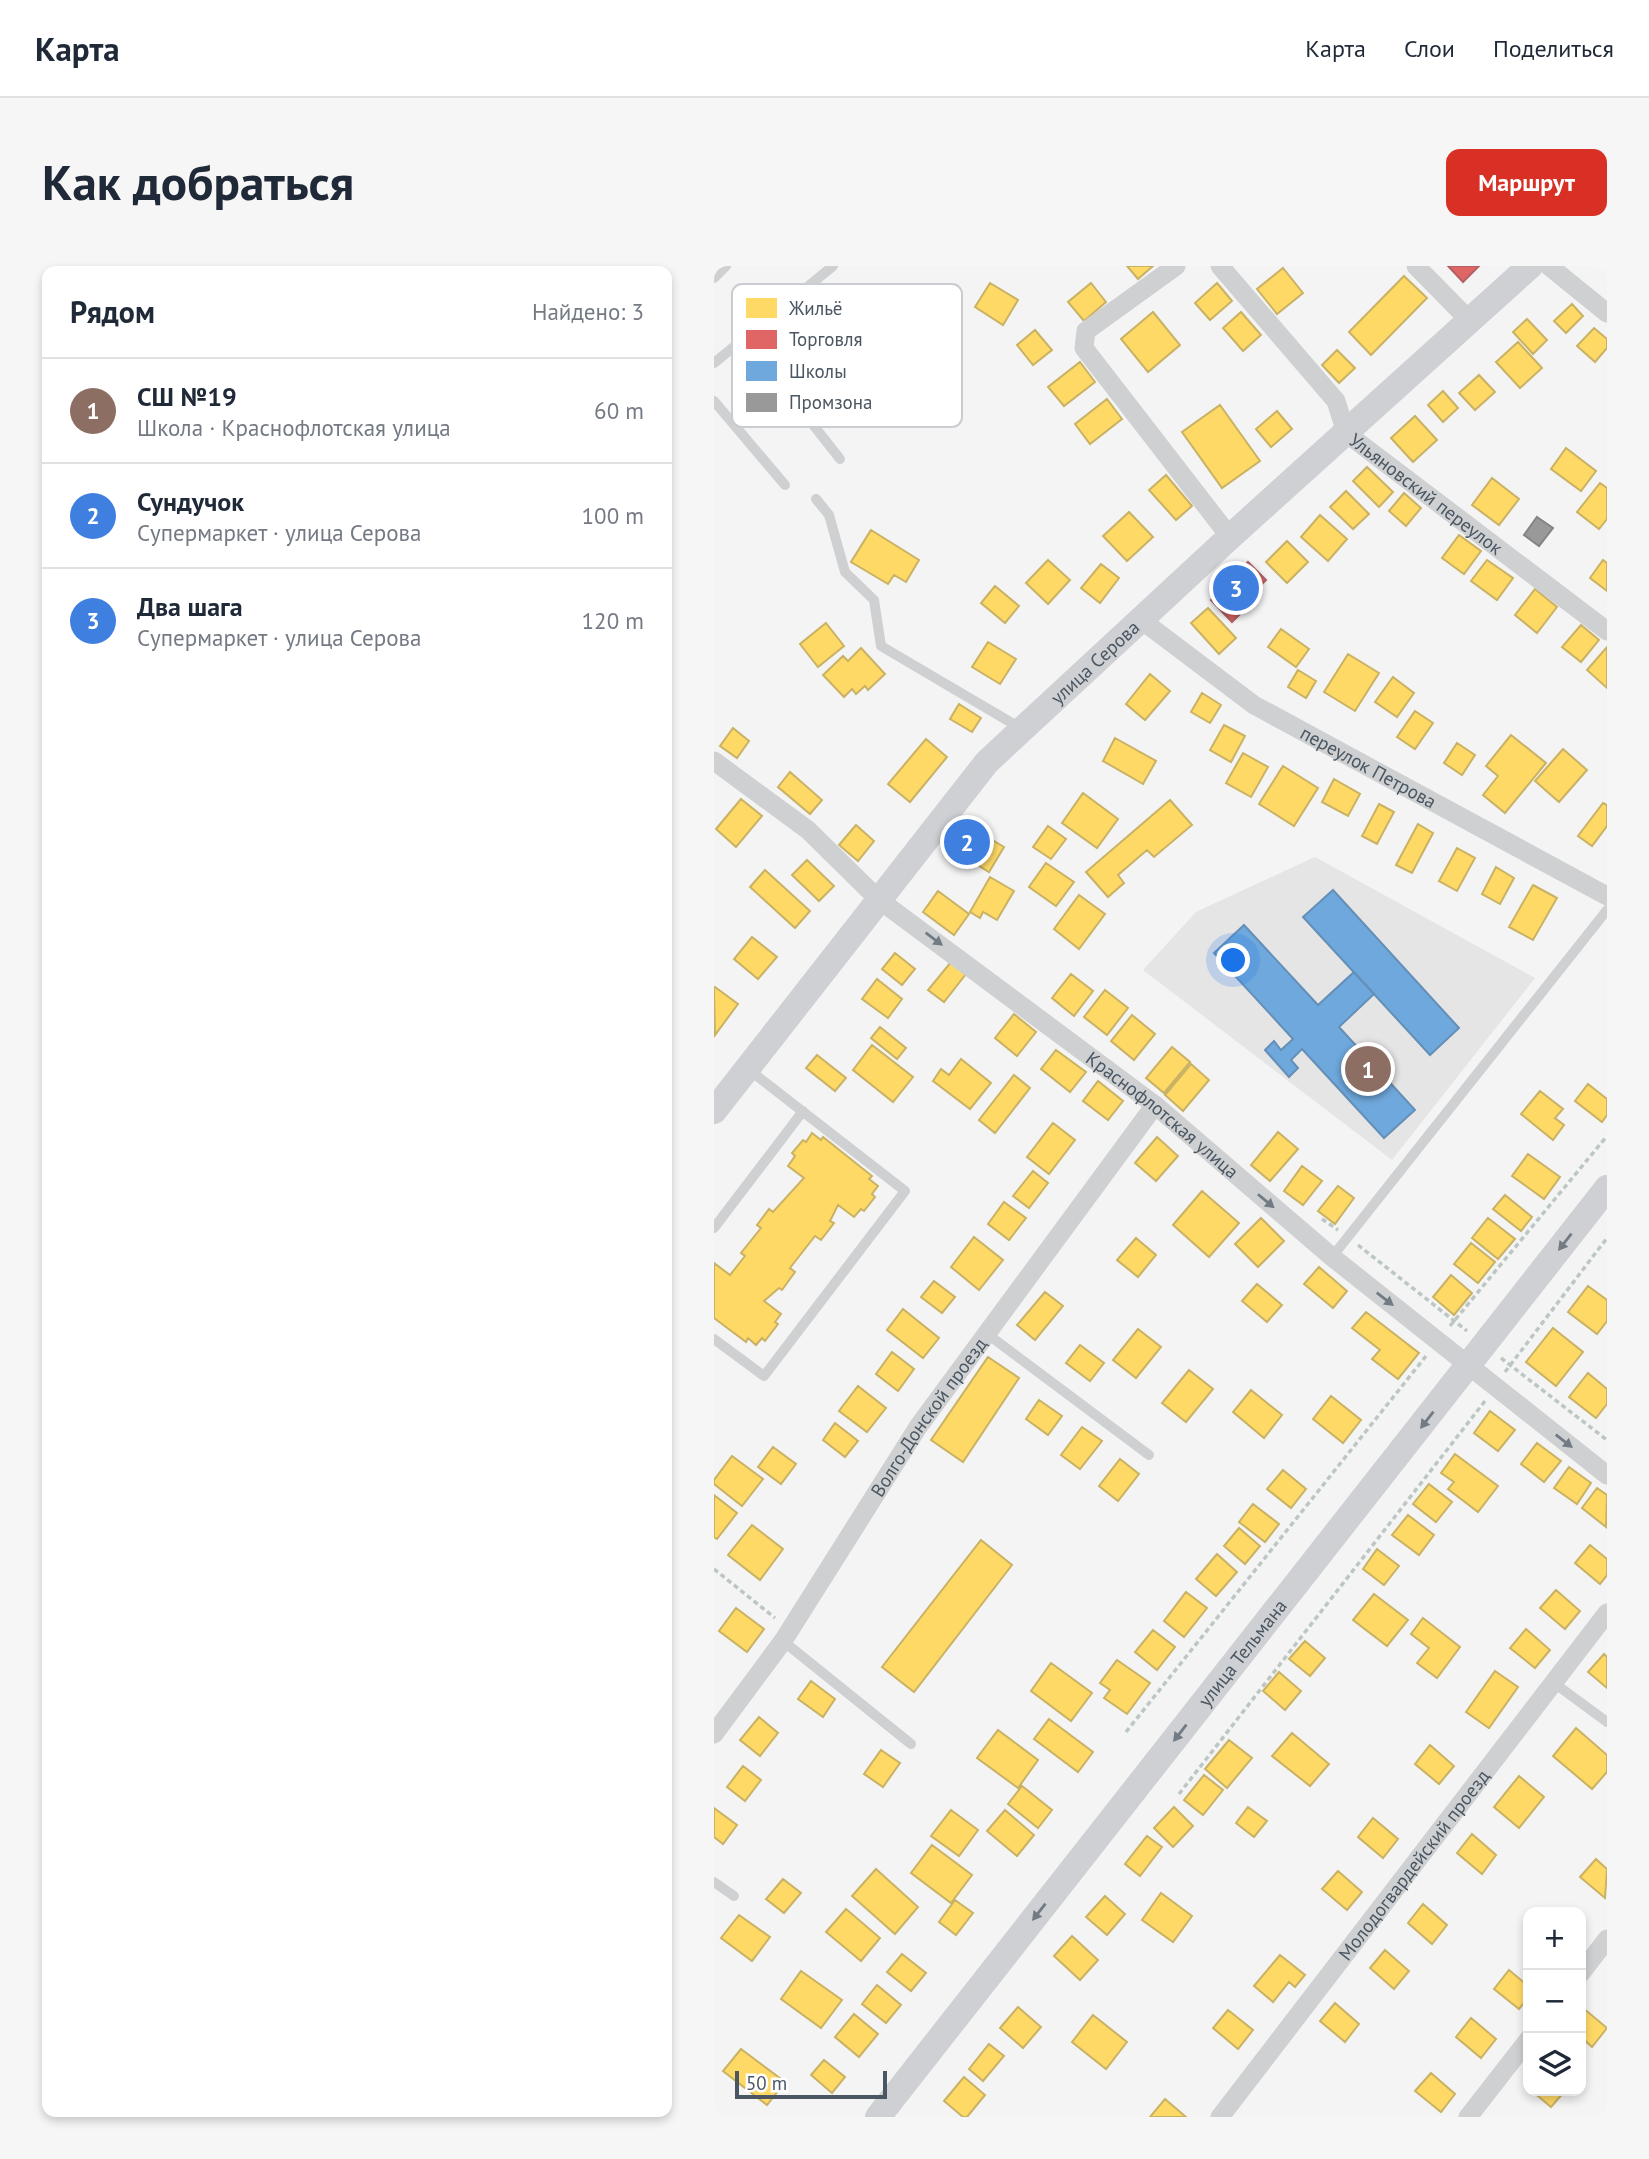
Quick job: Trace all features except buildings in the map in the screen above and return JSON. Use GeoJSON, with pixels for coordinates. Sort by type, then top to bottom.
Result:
{"type":"FeatureCollection","features":[{"type":"Feature","properties":{"kind":"main road","name":"улица Серова"},"geometry":{"type":"LineString","coordinates":[[714,1111],[987,762],[1140,619],[1530,266]]}},
{"type":"Feature","properties":{"kind":"main road","name":"улица Тельмана"},"geometry":{"type":"LineString","coordinates":[[878,2117],[1607,1188]]}},
{"type":"Feature","properties":{"kind":"street"},"geometry":{"type":"LineString","coordinates":[[1177,266],[1086,331],[1084,348],[1230,537]]}},
{"type":"Feature","properties":{"kind":"street","name":"Ульяновский переулок"},"geometry":{"type":"LineString","coordinates":[[1220,266],[1336,401],[1346,433],[1607,631]]}},
{"type":"Feature","properties":{"kind":"street"},"geometry":{"type":"LineString","coordinates":[[1416,266],[1469,320]]}},
{"type":"Feature","properties":{"kind":"street"},"geometry":{"type":"LineString","coordinates":[[1549,266],[1607,313]]}},
{"type":"Feature","properties":{"kind":"street","name":"переулок Петрова"},"geometry":{"type":"LineString","coordinates":[[1140,619],[1254,705],[1607,896]]}},
{"type":"Feature","properties":{"kind":"street","name":"Краснофлотская улица"},"geometry":{"type":"LineString","coordinates":[[714,761],[808,830],[878,899],[1155,1105],[1332,1257],[1607,1475]]}},
{"type":"Feature","properties":{"kind":"street","name":"Волго-Донской проезд"},"geometry":{"type":"LineString","coordinates":[[714,1734],[786,1636],[918,1427],[1155,1105]]}},
{"type":"Feature","properties":{"kind":"street","name":"Молодогвардейский проезд"},"geometry":{"type":"LineString","coordinates":[[1220,2117],[1607,1613]]}},
{"type":"Feature","properties":{"kind":"street"},"geometry":{"type":"LineString","coordinates":[[1583,1970],[1607,1939]]}},
{"type":"Feature","properties":{"kind":"street"},"geometry":{"type":"LineString","coordinates":[[1468,2117],[1523,2046]]}},
{"type":"Feature","properties":{"kind":"lane"},"geometry":{"type":"LineString","coordinates":[[714,278],[726,266]]}},
{"type":"Feature","properties":{"kind":"lane"},"geometry":{"type":"LineString","coordinates":[[811,284],[833,266]]}},
{"type":"Feature","properties":{"kind":"lane"},"geometry":{"type":"LineString","coordinates":[[714,363],[732,348]]}},
{"type":"Feature","properties":{"kind":"lane"},"geometry":{"type":"LineString","coordinates":[[714,401],[732,422]]}},
{"type":"Feature","properties":{"kind":"lane"},"geometry":{"type":"LineString","coordinates":[[736,427],[785,485]]}},
{"type":"Feature","properties":{"kind":"lane"},"geometry":{"type":"LineString","coordinates":[[815,427],[840,459]]}},
{"type":"Feature","properties":{"kind":"lane"},"geometry":{"type":"LineString","coordinates":[[816,499],[829,514],[845,572],[874,600],[881,646],[1023,729]]}},
{"type":"Feature","properties":{"kind":"lane"},"geometry":{"type":"LineString","coordinates":[[1332,1257],[1607,910]]}},
{"type":"Feature","properties":{"kind":"lane"},"geometry":{"type":"LineString","coordinates":[[714,1339],[764,1376],[905,1191],[747,1068]]}},
{"type":"Feature","properties":{"kind":"lane"},"geometry":{"type":"LineString","coordinates":[[714,1228],[803,1111]]}},
{"type":"Feature","properties":{"kind":"lane"},"geometry":{"type":"LineString","coordinates":[[986,1333],[1149,1455]]}},
{"type":"Feature","properties":{"kind":"lane"},"geometry":{"type":"LineString","coordinates":[[786,1636],[911,1744]]}},
{"type":"Feature","properties":{"kind":"lane"},"geometry":{"type":"LineString","coordinates":[[1554,1683],[1607,1722]]}},
{"type":"Feature","properties":{"kind":"lane"},"geometry":{"type":"LineString","coordinates":[[714,1882],[734,1896]]}},
{"type":"Feature","properties":{"kind":"path"},"geometry":{"type":"LineString","coordinates":[[1126,1732],[1438,1341],[1607,1136]]}},
{"type":"Feature","properties":{"kind":"path"},"geometry":{"type":"LineString","coordinates":[[1179,1794],[1607,1238]]}},
{"type":"Feature","properties":{"kind":"path"},"geometry":{"type":"LineString","coordinates":[[714,1569],[786,1636]]}},
{"type":"Feature","properties":{"kind":"shaded area"},"geometry":{"type":"Polygon","coordinates":[[[1315,857],[1535,978],[1392,1160],[1143,970],[1196,912],[1315,857]]]}},
{"type":"Feature","properties":{"kind":"place","name":"Два шага"},"geometry":{"type":"Point","coordinates":[1236,588]}},
{"type":"Feature","properties":{"kind":"place","name":"Сундучок"},"geometry":{"type":"Point","coordinates":[967,842]}},
{"type":"Feature","properties":{"kind":"place","name":"СШ №19"},"geometry":{"type":"Point","coordinates":[1368,1069]}}]}
